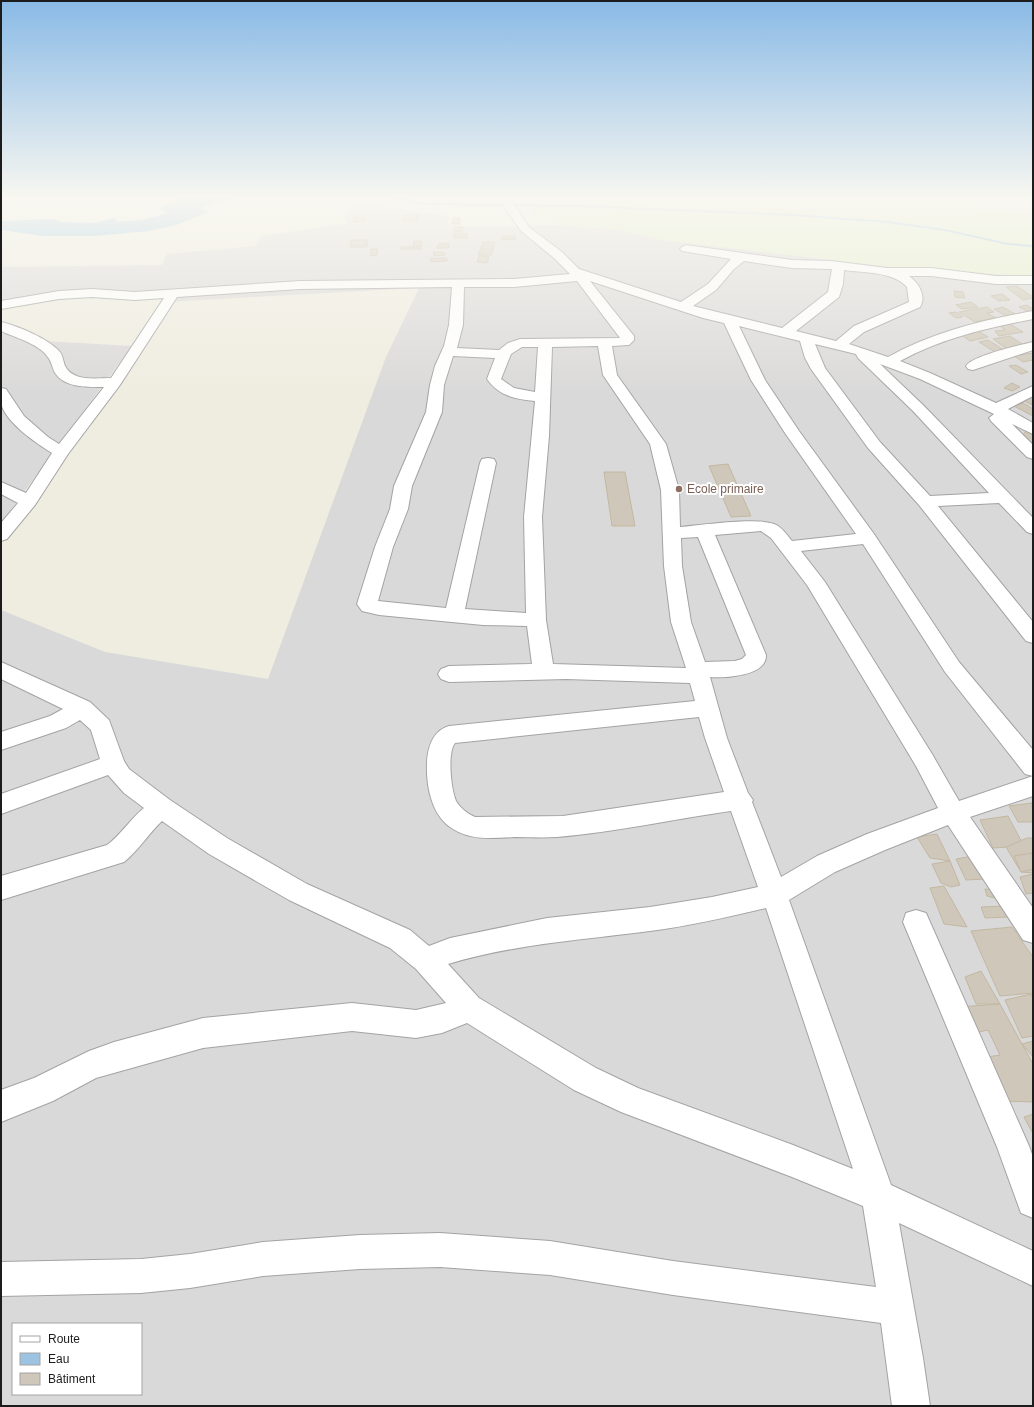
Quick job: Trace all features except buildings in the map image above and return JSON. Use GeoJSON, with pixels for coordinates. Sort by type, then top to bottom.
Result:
{"type":"FeatureCollection","features":[{"type":"Feature","properties":{"kind":"street"},"geometry":{"type":"LineString","coordinates":[[541,397],[508,392],[496,384],[494,379],[504,353],[516,344],[624,342],[628,338],[599,299],[566,264]]}},
{"type":"Feature","properties":{"kind":"street"},"geometry":{"type":"LineString","coordinates":[[684,306],[712,287],[733,264]]}},
{"type":"Feature","properties":{"kind":"street"},"geometry":{"type":"LineString","coordinates":[[790,264],[838,266],[887,272],[931,272],[996,280],[1033,280]]}},
{"type":"Feature","properties":{"kind":"street"},"geometry":{"type":"LineString","coordinates":[[785,333],[834,294],[837,284],[838,266]]}},
{"type":"Feature","properties":{"kind":"street"},"geometry":{"type":"LineString","coordinates":[[839,345],[858,329],[915,304],[917,295],[915,288],[910,282],[897,275],[887,272]]}},
{"type":"Feature","properties":{"kind":"street"},"geometry":{"type":"LineString","coordinates":[[1,304],[82,294],[135,296],[300,285],[514,283],[577,275],[730,321],[858,350],[980,401],[1033,429]]}},
{"type":"Feature","properties":{"kind":"street"},"geometry":{"type":"LineString","coordinates":[[458,284],[456,325],[437,385],[434,412],[403,486],[398,509],[384,547],[367,604],[372,607],[536,620]]}},
{"type":"Feature","properties":{"kind":"street"},"geometry":{"type":"LineString","coordinates":[[1,535],[24,499],[115,382],[173,293]]}},
{"type":"Feature","properties":{"kind":"street"},"geometry":{"type":"LineString","coordinates":[[889,362],[909,350],[961,330],[1033,315]]}},
{"type":"Feature","properties":{"kind":"street"},"geometry":{"type":"LineString","coordinates":[[730,321],[758,380],[809,456],[868,538],[952,666],[1033,768]]}},
{"type":"Feature","properties":{"kind":"street"},"geometry":{"type":"LineString","coordinates":[[1,326],[38,342],[54,354],[61,372],[74,381],[115,382]]}},
{"type":"Feature","properties":{"kind":"street"},"geometry":{"type":"LineString","coordinates":[[806,338],[812,358],[825,379],[874,445],[925,501],[1033,636]]}},
{"type":"Feature","properties":{"kind":"street"},"geometry":{"type":"LineString","coordinates":[[604,342],[610,375],[658,444],[670,490],[673,533],[672,566],[681,622],[698,672],[716,738],[774,895],[878,1196],[905,1358],[911,1406]]}},
{"type":"Feature","properties":{"kind":"street"},"geometry":{"type":"LineString","coordinates":[[543,671],[536,620],[533,517],[541,436],[541,397],[545,343]]}},
{"type":"Feature","properties":{"kind":"street"},"geometry":{"type":"LineString","coordinates":[[973,366],[989,359],[1033,346]]}},
{"type":"Feature","properties":{"kind":"street"},"geometry":{"type":"LineString","coordinates":[[858,350],[893,386],[918,408],[1033,528]]}},
{"type":"Feature","properties":{"kind":"street"},"geometry":{"type":"LineString","coordinates":[[448,352],[504,353]]}},
{"type":"Feature","properties":{"kind":"street"},"geometry":{"type":"LineString","coordinates":[[996,409],[1033,390]]}},
{"type":"Feature","properties":{"kind":"street"},"geometry":{"type":"LineString","coordinates":[[1,392],[18,419],[42,440],[61,452]]}},
{"type":"Feature","properties":{"kind":"street"},"geometry":{"type":"LineString","coordinates":[[980,401],[1033,454]]}},
{"type":"Feature","properties":{"kind":"street"},"geometry":{"type":"LineString","coordinates":[[454,614],[488,463]]}},
{"type":"Feature","properties":{"kind":"street"},"geometry":{"type":"LineString","coordinates":[[1,487],[24,499]]}},
{"type":"Feature","properties":{"kind":"street"},"geometry":{"type":"LineString","coordinates":[[1,506],[24,499]]}},
{"type":"Feature","properties":{"kind":"street"},"geometry":{"type":"LineString","coordinates":[[925,501],[1010,503],[1033,506]]}},
{"type":"Feature","properties":{"kind":"street"},"geometry":{"type":"LineString","coordinates":[[673,533],[761,526],[769,528],[777,534],[815,582],[924,760],[953,813],[1033,931]]}},
{"type":"Feature","properties":{"kind":"street"},"geometry":{"type":"LineString","coordinates":[[449,674],[543,671],[698,672],[736,668],[756,660],[704,530]]}},
{"type":"Feature","properties":{"kind":"street"},"geometry":{"type":"LineString","coordinates":[[788,547],[868,538]]}},
{"type":"Feature","properties":{"kind":"street"},"geometry":{"type":"LineString","coordinates":[[1,670],[82,708],[100,726],[113,764],[132,786],[161,807],[218,846],[298,892],[400,938],[426,960],[469,1008],[585,1079],[632,1101],[793,1161],[878,1196],[1032,1272]]}},
{"type":"Feature","properties":{"kind":"street"},"geometry":{"type":"LineString","coordinates":[[1,741],[58,722],[82,708]]}},
{"type":"Feature","properties":{"kind":"street"},"geometry":{"type":"LineString","coordinates":[[707,708],[449,735],[443,740],[439,765],[440,785],[444,803],[451,813],[468,826],[489,828],[538,828],[584,824],[740,800]]}},
{"type":"Feature","properties":{"kind":"street"},"geometry":{"type":"LineString","coordinates":[[1,804],[113,764]]}},
{"type":"Feature","properties":{"kind":"street"},"geometry":{"type":"LineString","coordinates":[[426,960],[450,951],[547,930],[712,909],[774,895],[826,864],[876,842],[953,813],[1033,786]]}},
{"type":"Feature","properties":{"kind":"street"},"geometry":{"type":"LineString","coordinates":[[1,888],[115,854],[124,848],[143,823],[161,807]]}},
{"type":"Feature","properties":{"kind":"street"},"geometry":{"type":"LineString","coordinates":[[916,922],[1013,1146],[1033,1201]]}},
{"type":"Feature","properties":{"kind":"street"},"geometry":{"type":"LineString","coordinates":[[1,1106],[42,1090],[95,1064],[203,1033],[352,1017],[416,1024],[442,1019],[469,1008]]}},
{"type":"Feature","properties":{"kind":"street"},"geometry":{"type":"LineString","coordinates":[[1,1279],[142,1276],[190,1271],[263,1259],[360,1252],[440,1250],[550,1258],[673,1278],[896,1307]]}},
{"type":"Feature","properties":{"kind":"shaded area"},"geometry":{"type":"Polygon","coordinates":[[[163,264],[864,264],[927,271],[1033,276],[1033,1406],[1,1406],[1,610],[105,652],[268,679],[386,357],[419,288],[165,302],[150,294],[91,292],[1,305],[1,267],[162,265],[163,264]]]}},
{"type":"Feature","properties":{"kind":"shaded area"},"geometry":{"type":"Polygon","coordinates":[[[1,334],[23,334],[44,341],[132,346],[1,523],[1,334]]]}},
{"type":"Feature","properties":{"kind":"green space"},"geometry":{"type":"Polygon","coordinates":[[[864,264],[1033,264],[1033,276],[927,271],[864,264]]]}},
{"type":"Feature","properties":{"kind":"place","name":"Ecole primaire"},"geometry":{"type":"Point","coordinates":[679,489]}}]}
